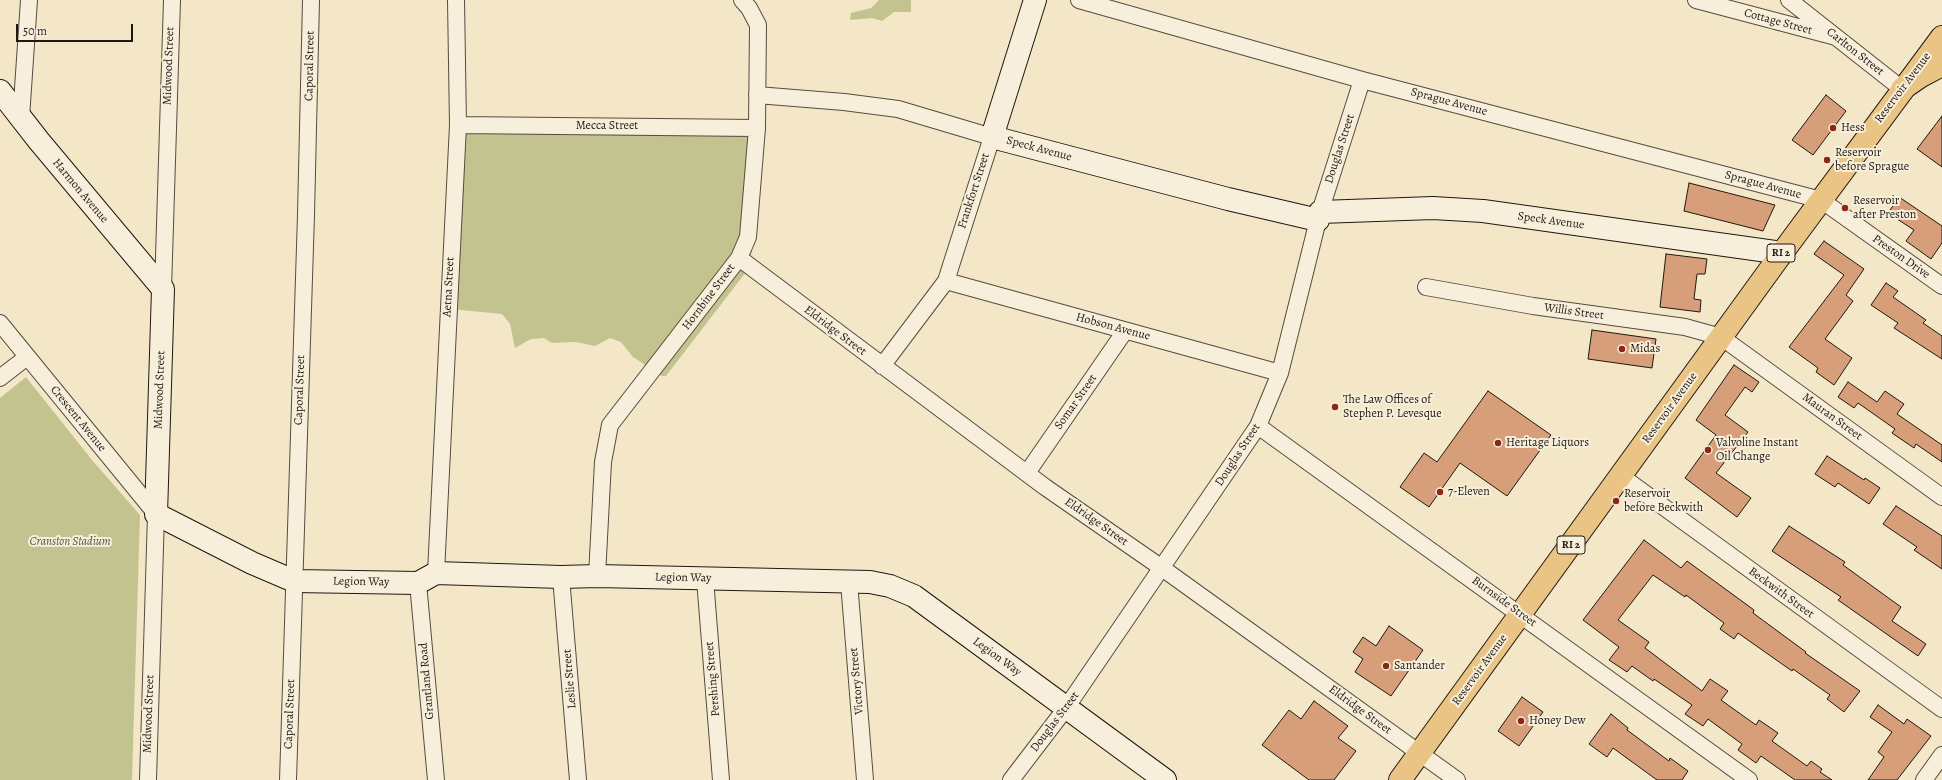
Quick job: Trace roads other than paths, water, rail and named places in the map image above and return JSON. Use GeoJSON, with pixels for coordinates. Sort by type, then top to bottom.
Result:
{"type":"FeatureCollection","features":[{"type":"Feature","properties":{"kind":"main road","name":"Reservoir Avenue"},"geometry":{"type":"LineString","coordinates":[[1400,780],[1782,253],[1942,37]]}},
{"type":"Feature","properties":{"kind":"main road"},"geometry":{"type":"LineString","coordinates":[[1902,89],[1921,76],[1942,65]]}},
{"type":"Feature","properties":{"kind":"street"},"geometry":{"type":"LineString","coordinates":[[22,118],[30,0]]}},
{"type":"Feature","properties":{"kind":"street","name":"Midwood Street"},"geometry":{"type":"LineString","coordinates":[[148,780],[172,0]]}},
{"type":"Feature","properties":{"kind":"street","name":"Caporal Street"},"geometry":{"type":"LineString","coordinates":[[288,780],[306,215],[311,0]]}},
{"type":"Feature","properties":{"kind":"street","name":"Aetna Street"},"geometry":{"type":"LineString","coordinates":[[427,578],[458,125],[456,0]]}},
{"type":"Feature","properties":{"kind":"street","name":"Hornbine Street"},"geometry":{"type":"LineString","coordinates":[[598,576],[603,462],[610,425],[739,258],[748,237],[757,128],[758,25],[749,8],[742,0]]}},
{"type":"Feature","properties":{"kind":"street","name":"Frankfort Street"},"geometry":{"type":"LineString","coordinates":[[882,366],[946,282],[1035,0]]}},
{"type":"Feature","properties":{"kind":"street","name":"Sprague Avenue"},"geometry":{"type":"LineString","coordinates":[[1079,0],[1362,80],[1821,200]]}},
{"type":"Feature","properties":{"kind":"street","name":"Cottage Street"},"geometry":{"type":"LineString","coordinates":[[1696,0],[1836,37]]}},
{"type":"Feature","properties":{"kind":"street","name":"Carlton Street"},"geometry":{"type":"LineString","coordinates":[[1789,0],[1902,89]]}},
{"type":"Feature","properties":{"kind":"street","name":"Douglas Street"},"geometry":{"type":"LineString","coordinates":[[1011,780],[1066,708],[1258,426],[1280,373],[1319,216],[1362,80]]}},
{"type":"Feature","properties":{"kind":"street","name":"Harmon Avenue"},"geometry":{"type":"LineString","coordinates":[[0,91],[163,289]]}},
{"type":"Feature","properties":{"kind":"street","name":"Speck Avenue"},"geometry":{"type":"LineString","coordinates":[[757,94],[844,102],[898,109],[992,137],[1228,198],[1319,216],[1433,208],[1483,212],[1782,253]]}},
{"type":"Feature","properties":{"kind":"street","name":"Mecca Street"},"geometry":{"type":"LineString","coordinates":[[458,125],[757,128]]}},
{"type":"Feature","properties":{"kind":"street","name":"Preston Drive"},"geometry":{"type":"LineString","coordinates":[[1821,200],[1942,286]]}},
{"type":"Feature","properties":{"kind":"street","name":"Eldridge Street"},"geometry":{"type":"LineString","coordinates":[[739,258],[1045,487],[1162,568],[1458,780]]}},
{"type":"Feature","properties":{"kind":"street","name":"Hobson Avenue"},"geometry":{"type":"LineString","coordinates":[[946,282],[1280,373]]}},
{"type":"Feature","properties":{"kind":"street","name":"Willis Street"},"geometry":{"type":"LineString","coordinates":[[1426,287],[1533,306],[1685,327],[1721,338]]}},
{"type":"Feature","properties":{"kind":"street","name":"Crescent Avenue"},"geometry":{"type":"LineString","coordinates":[[0,323],[156,514]]}},
{"type":"Feature","properties":{"kind":"street","name":"Somar Street"},"geometry":{"type":"LineString","coordinates":[[1027,473],[1125,331]]}},
{"type":"Feature","properties":{"kind":"street","name":"Mauran Street"},"geometry":{"type":"LineString","coordinates":[[1721,338],[1942,497]]}},
{"type":"Feature","properties":{"kind":"street"},"geometry":{"type":"LineString","coordinates":[[0,378],[27,357]]}},
{"type":"Feature","properties":{"kind":"street","name":"Burnside Street"},"geometry":{"type":"LineString","coordinates":[[1258,426],[1749,780]]}},
{"type":"Feature","properties":{"kind":"street","name":"Beckwith Street"},"geometry":{"type":"LineString","coordinates":[[1621,476],[1942,709]]}},
{"type":"Feature","properties":{"kind":"street","name":"Legion Way"},"geometry":{"type":"LineString","coordinates":[[156,514],[252,563],[294,582],[427,578],[598,576],[870,582],[890,586],[914,596],[1165,780]]}},
{"type":"Feature","properties":{"kind":"street","name":"Leslie Street"},"geometry":{"type":"LineString","coordinates":[[561,577],[578,780]]}},
{"type":"Feature","properties":{"kind":"street","name":"Grantland Road"},"geometry":{"type":"LineString","coordinates":[[427,578],[436,780]]}},
{"type":"Feature","properties":{"kind":"street","name":"Pershing Street"},"geometry":{"type":"LineString","coordinates":[[705,579],[721,780]]}},
{"type":"Feature","properties":{"kind":"street","name":"Victory Street"},"geometry":{"type":"LineString","coordinates":[[850,582],[866,780]]}},
{"type":"Feature","properties":{"kind":"street"},"geometry":{"type":"LineString","coordinates":[[1924,780],[1942,755]]}},
{"type":"Feature","properties":{"kind":"place","name":"Hess"},"geometry":{"type":"Point","coordinates":[1833,128]}},
{"type":"Feature","properties":{"kind":"place","name":"Reservoir before Sprague"},"geometry":{"type":"Point","coordinates":[1827,160]}},
{"type":"Feature","properties":{"kind":"place","name":"Reservoir after Preston"},"geometry":{"type":"Point","coordinates":[1845,208]}},
{"type":"Feature","properties":{"kind":"place","name":"Midas"},"geometry":{"type":"Point","coordinates":[1622,349]}},
{"type":"Feature","properties":{"kind":"place","name":"The Law Offices of Stephen P. Levesque"},"geometry":{"type":"Point","coordinates":[1335,407]}},
{"type":"Feature","properties":{"kind":"place","name":"Heritage Liquors"},"geometry":{"type":"Point","coordinates":[1498,443]}},
{"type":"Feature","properties":{"kind":"place","name":"Valvoline Instant Oil Change"},"geometry":{"type":"Point","coordinates":[1708,450]}},
{"type":"Feature","properties":{"kind":"place","name":"7-Eleven"},"geometry":{"type":"Point","coordinates":[1440,492]}},
{"type":"Feature","properties":{"kind":"place","name":"Reservoir before Beckwith"},"geometry":{"type":"Point","coordinates":[1616,501]}},
{"type":"Feature","properties":{"kind":"place","name":"Santander"},"geometry":{"type":"Point","coordinates":[1386,666]}},
{"type":"Feature","properties":{"kind":"place","name":"Honey Dew"},"geometry":{"type":"Point","coordinates":[1521,721]}},
{"type":"Feature","properties":{"kind":"park label","name":"Cranston Stadium"},"geometry":{"type":"Point","coordinates":[70,542]}}]}
